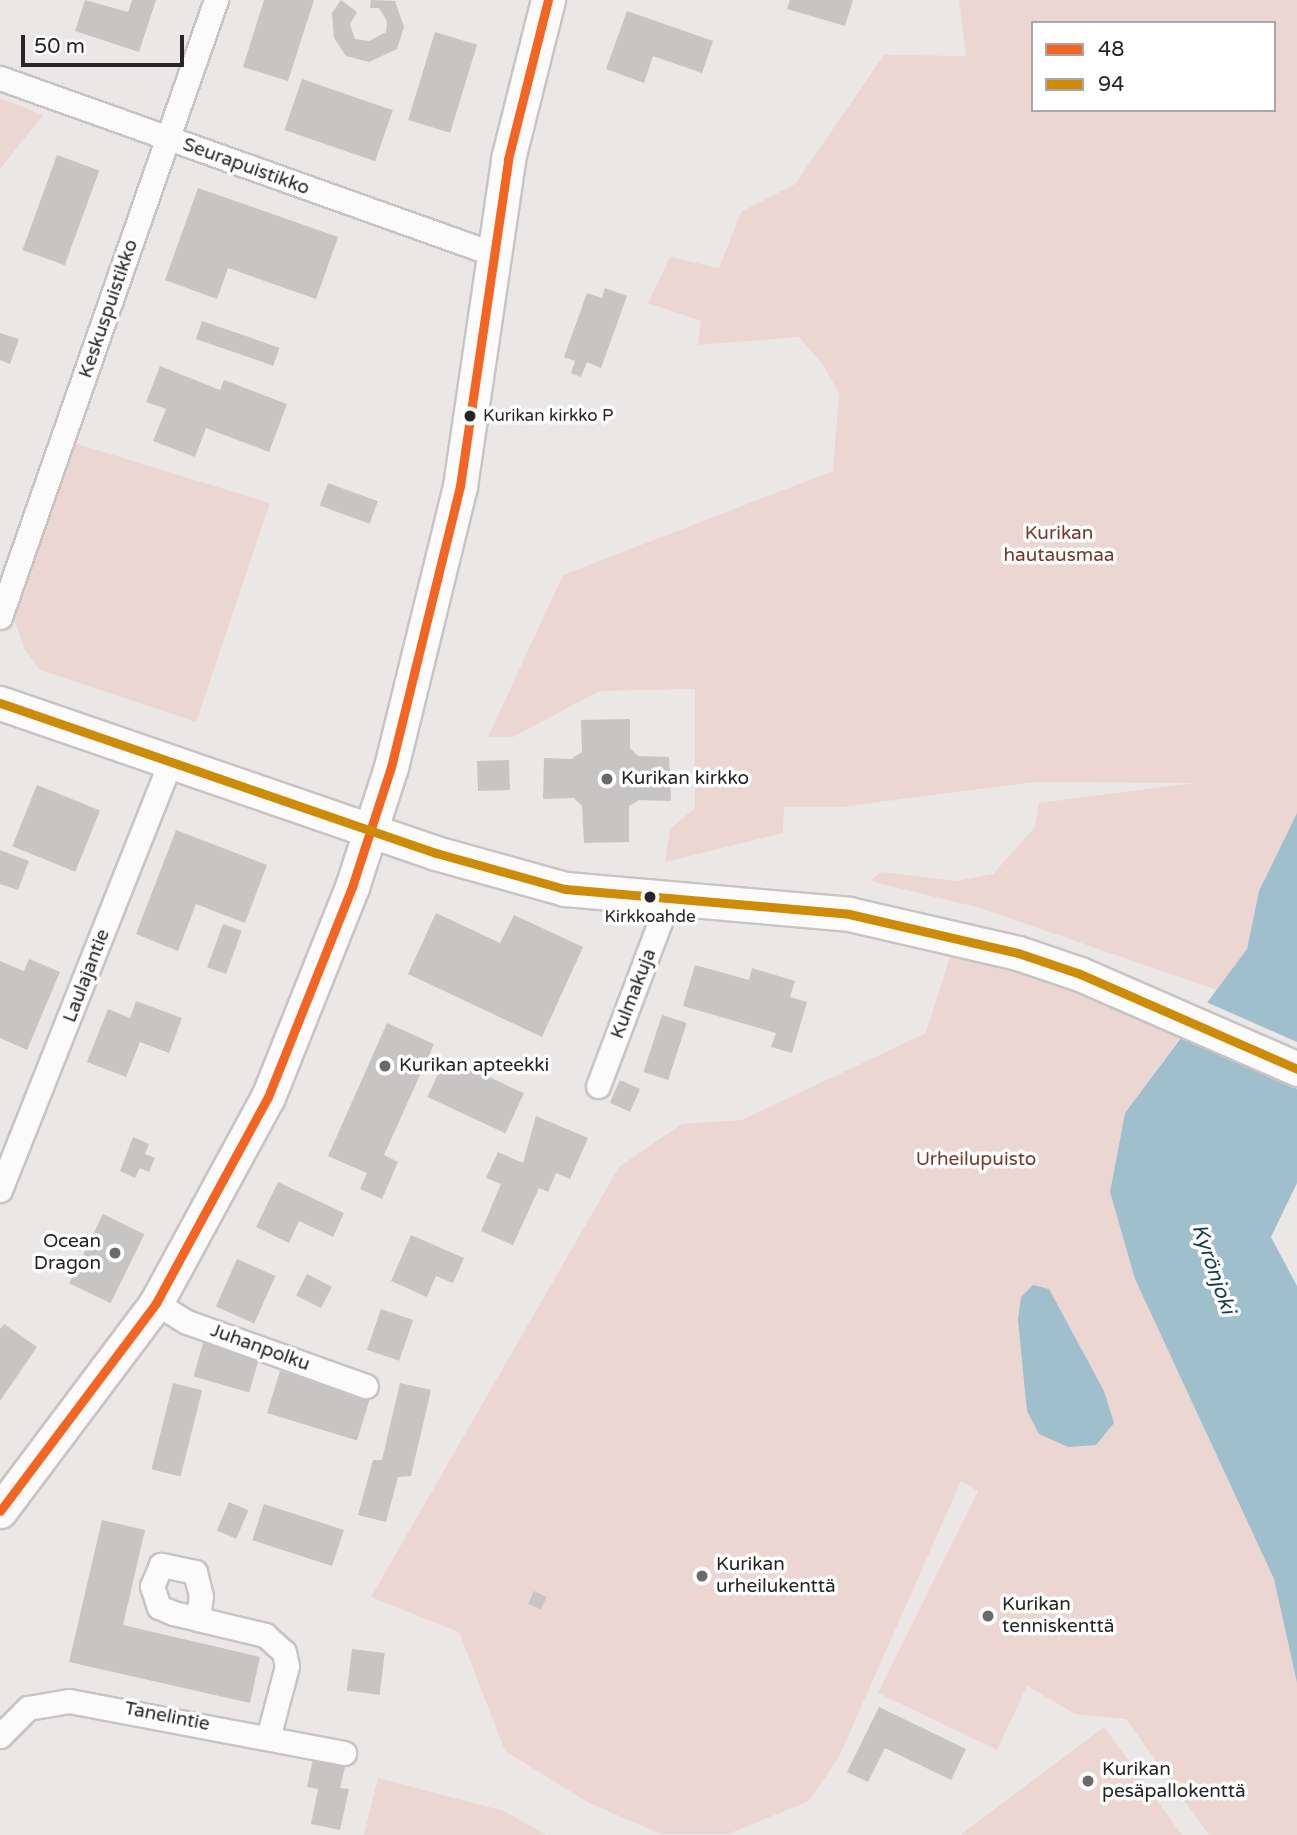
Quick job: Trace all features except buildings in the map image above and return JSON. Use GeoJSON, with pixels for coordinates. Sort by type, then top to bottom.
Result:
{"type":"FeatureCollection","features":[{"type":"Feature","properties":{"kind":"main road"},"geometry":{"type":"LineString","coordinates":[[0,1511],[156,1303],[268,1097],[372,830],[460,486],[508,159],[548,0]]}},
{"type":"Feature","properties":{"kind":"main road"},"geometry":{"type":"LineString","coordinates":[[0,703],[372,830],[565,889],[668,901],[849,914],[1018,953],[1145,1002],[1297,1069]]}},
{"type":"Feature","properties":{"kind":"street","name":"Keskuspuistikko"},"geometry":{"type":"LineString","coordinates":[[0,617],[216,0]]}},
{"type":"Feature","properties":{"kind":"street","name":"Seurapuistikko"},"geometry":{"type":"LineString","coordinates":[[0,78],[494,254]]}},
{"type":"Feature","properties":{"kind":"street","name":"Laulajantie"},"geometry":{"type":"LineString","coordinates":[[0,1190],[171,761]]}},
{"type":"Feature","properties":{"kind":"street","name":"Kulmakuja"},"geometry":{"type":"LineString","coordinates":[[598,1086],[668,901]]}},
{"type":"Feature","properties":{"kind":"street","name":"Juhanpolku"},"geometry":{"type":"LineString","coordinates":[[156,1303],[187,1322],[366,1386]]}},
{"type":"Feature","properties":{"kind":"street"},"geometry":{"type":"LineString","coordinates":[[198,1619],[265,1635],[284,1652],[287,1666],[268,1738]]}},
{"type":"Feature","properties":{"kind":"street","name":"Tanelintie"},"geometry":{"type":"LineString","coordinates":[[0,1736],[28,1708],[69,1701],[344,1752]]}},
{"type":"Feature","properties":{"kind":"green space","name":"Kurikan hautausmaa"},"geometry":{"type":"Polygon","coordinates":[[[959,0],[1297,0],[1297,813],[1259,891],[1247,949],[1217,990],[980,908],[870,881],[881,872],[956,881],[993,874],[1035,827],[1039,803],[1193,783],[1034,782],[841,807],[784,807],[783,833],[665,862],[670,829],[695,808],[695,689],[599,691],[513,737],[488,737],[563,575],[833,471],[839,394],[824,366],[799,337],[698,345],[701,321],[648,303],[670,257],[719,268],[741,212],[795,184],[884,55],[966,56],[959,0]]]}},
{"type":"Feature","properties":{"kind":"green space"},"geometry":{"type":"Polygon","coordinates":[[[0,98],[43,115],[0,169],[0,98]]]}},
{"type":"Feature","properties":{"kind":"green space"},"geometry":{"type":"Polygon","coordinates":[[[74,443],[270,503],[196,722],[40,670],[24,648],[14,619],[74,443]]]}},
{"type":"Feature","properties":{"kind":"green space","name":"Urheilupuisto"},"geometry":{"type":"Polygon","coordinates":[[[952,950],[1016,965],[1103,999],[1180,1037],[1125,1113],[1110,1192],[1135,1279],[1274,1579],[1297,1683],[1297,1835],[1209,1835],[1126,1719],[1075,1714],[1027,1686],[997,1750],[878,1693],[978,1491],[961,1481],[839,1757],[809,1801],[728,1834],[661,1834],[589,1803],[505,1751],[459,1632],[371,1597],[619,1167],[682,1124],[742,1120],[926,1033],[952,950]]]}},
{"type":"Feature","properties":{"kind":"green space","name":"Kurikan pesäpallokenttä"},"geometry":{"type":"Polygon","coordinates":[[[1104,1727],[1182,1835],[960,1835],[1104,1727]]]}},
{"type":"Feature","properties":{"kind":"green space"},"geometry":{"type":"Polygon","coordinates":[[[378,1778],[504,1811],[546,1835],[364,1835],[378,1778]]]}},
{"type":"Feature","properties":{"kind":"water","name":"Kyrönjoki"},"geometry":{"type":"Polygon","coordinates":[[[1297,813],[1297,1183],[1271,1237],[1297,1286],[1297,1683],[1274,1579],[1135,1279],[1110,1192],[1125,1113],[1247,949],[1259,891],[1297,813]]]}},
{"type":"Feature","properties":{"kind":"water"},"geometry":{"type":"Polygon","coordinates":[[[1033,1285],[1049,1289],[1104,1391],[1114,1423],[1096,1445],[1068,1447],[1039,1434],[1027,1411],[1018,1320],[1021,1297],[1033,1285]]]}},
{"type":"Feature","properties":{"kind":"pier"},"geometry":{"type":"Polygon","coordinates":[[[1204,1001],[1297,1042],[1297,1089],[1177,1035],[1204,1001]]]}},
{"type":"Feature","properties":{"kind":"transit line","name":"48"},"geometry":{"type":"LineString","coordinates":[[0,1511],[156,1303],[268,1097],[352,887],[391,767],[460,486],[508,159],[548,0]]}},
{"type":"Feature","properties":{"kind":"transit line","name":"94"},"geometry":{"type":"LineString","coordinates":[[0,703],[436,853],[565,889],[849,914],[1018,953],[1080,974],[1297,1069]]}},
{"type":"Feature","properties":{"kind":"place","name":"Kurikan kirkko P"},"geometry":{"type":"Point","coordinates":[470,416]}},
{"type":"Feature","properties":{"kind":"place","name":"Kurikan kirkko"},"geometry":{"type":"Point","coordinates":[607,779]}},
{"type":"Feature","properties":{"kind":"place","name":"Kirkkoahde"},"geometry":{"type":"Point","coordinates":[650,897]}},
{"type":"Feature","properties":{"kind":"place","name":"Kurikan apteekki"},"geometry":{"type":"Point","coordinates":[385,1066]}},
{"type":"Feature","properties":{"kind":"place","name":"Ocean Dragon"},"geometry":{"type":"Point","coordinates":[115,1253]}},
{"type":"Feature","properties":{"kind":"place","name":"Kurikan urheilukenttä"},"geometry":{"type":"Point","coordinates":[702,1576]}},
{"type":"Feature","properties":{"kind":"place","name":"Kurikan tenniskenttä"},"geometry":{"type":"Point","coordinates":[988,1616]}},
{"type":"Feature","properties":{"kind":"place","name":"Kurikan pesäpallokenttä"},"geometry":{"type":"Point","coordinates":[1088,1781]}}]}
